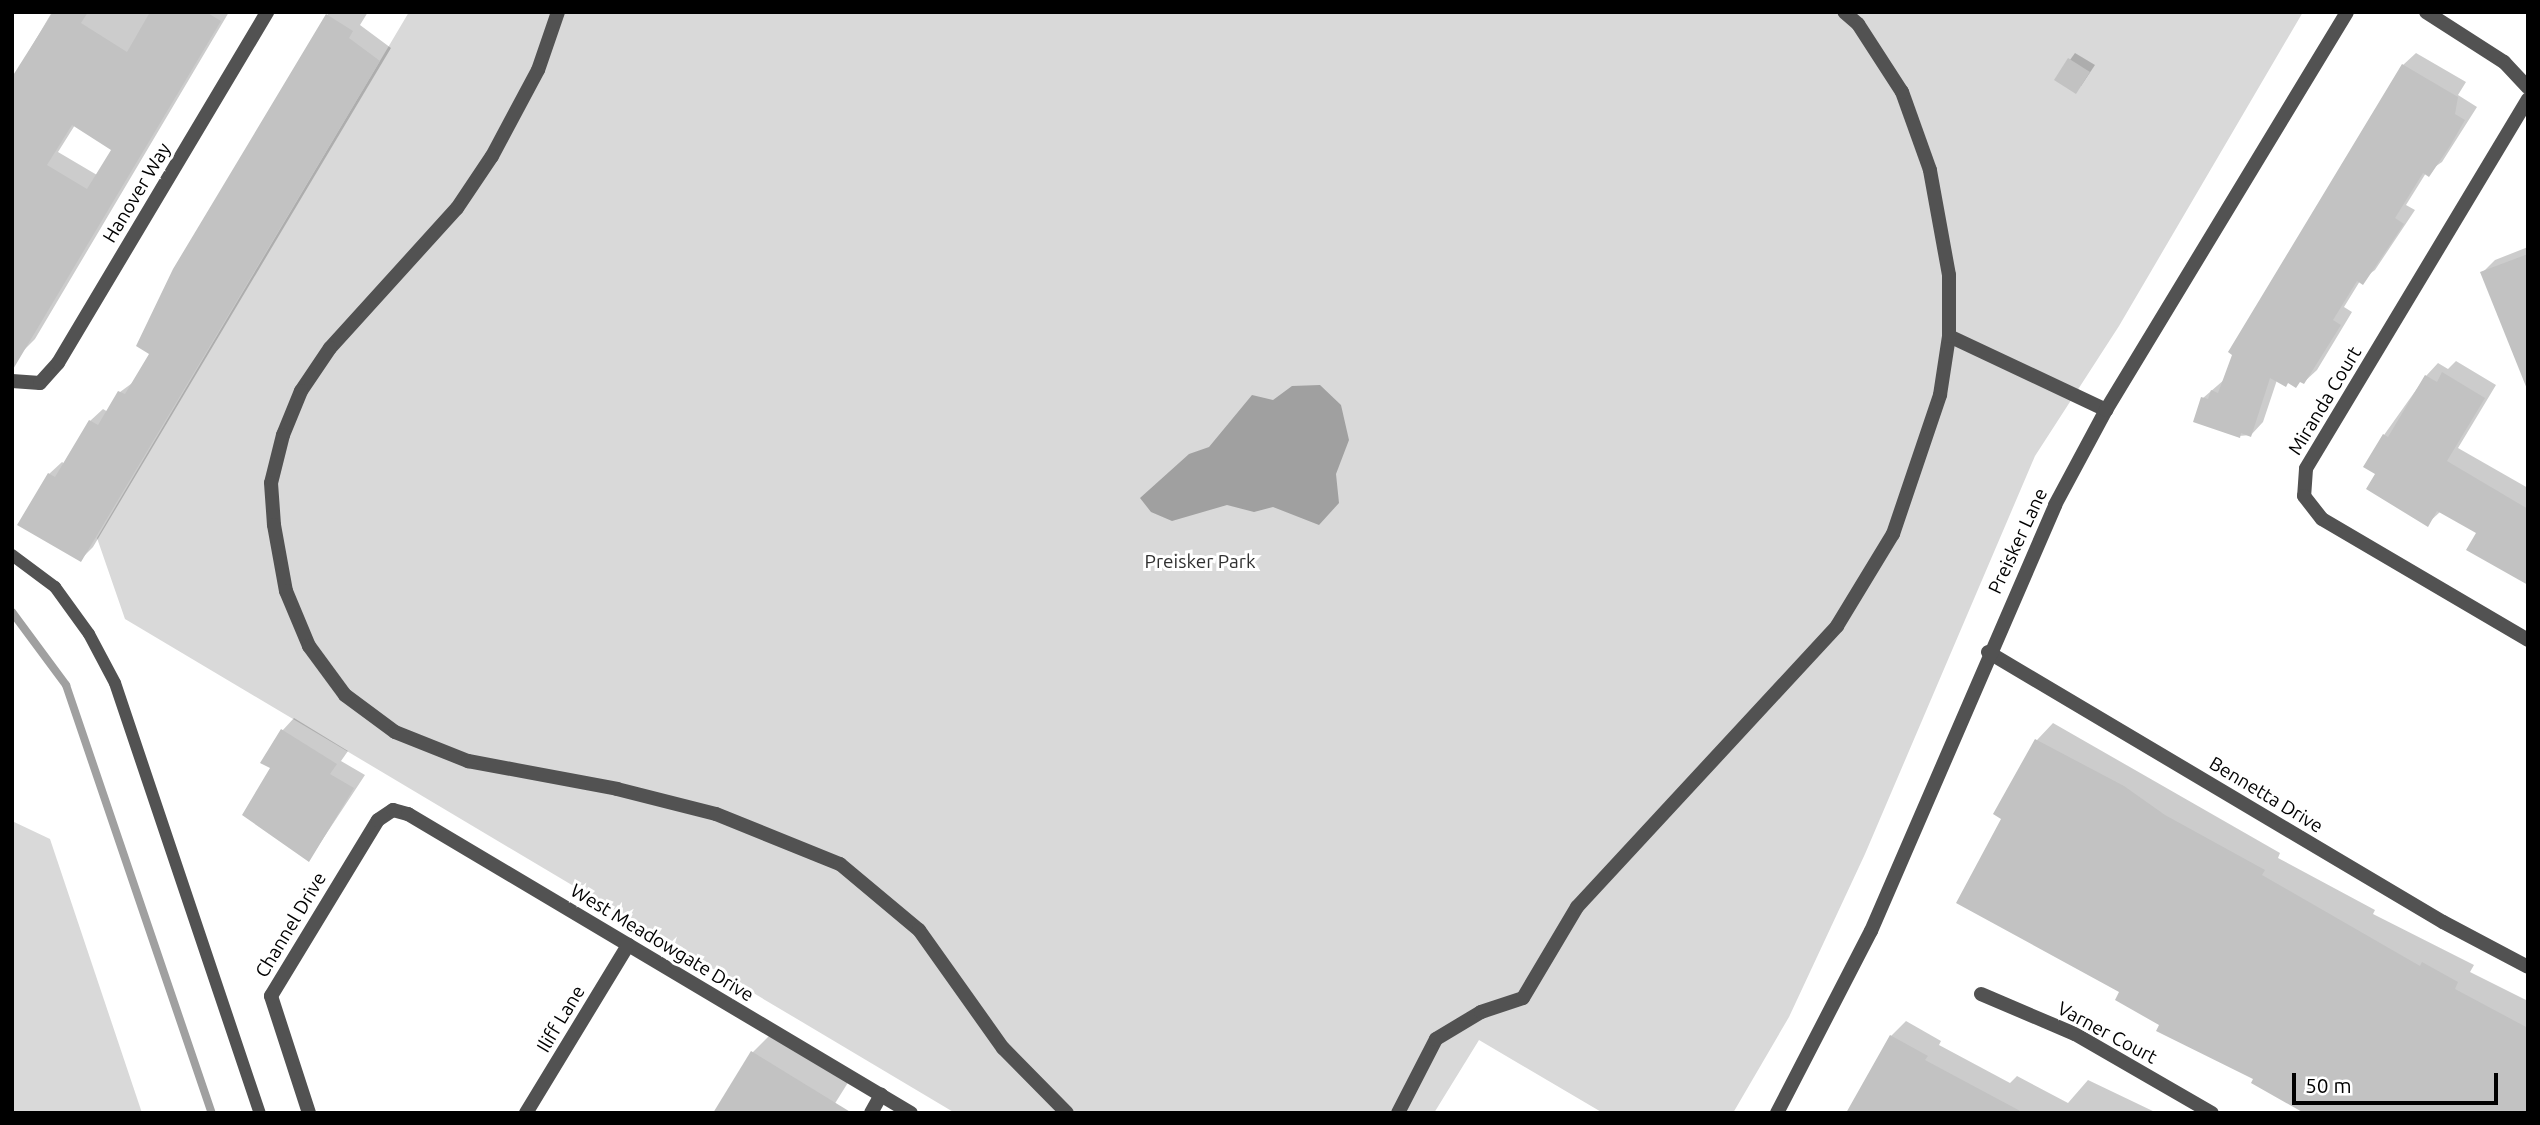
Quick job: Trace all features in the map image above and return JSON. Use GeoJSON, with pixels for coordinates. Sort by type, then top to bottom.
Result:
{"type":"FeatureCollection","features":[{"type":"Feature","properties":{"kind":"street","name":"Hanover Way"},"geometry":{"type":"LineString","coordinates":[[12,381],[30,385],[40,383],[58,363],[267,12]]}},
{"type":"Feature","properties":{"kind":"street"},"geometry":{"type":"LineString","coordinates":[[558,12],[529,90],[492,156],[457,208],[330,348],[301,391],[283,435],[271,483],[274,525],[286,592],[309,646],[345,695],[407,737],[468,761],[617,789],[716,814],[840,864],[919,930],[1003,1048],[1067,1113]]}},
{"type":"Feature","properties":{"kind":"street"},"geometry":{"type":"LineString","coordinates":[[1398,1113],[1436,1039],[1481,1012],[1523,998],[1577,907],[1837,626],[1860,596],[1894,534],[1940,395],[1949,336],[1949,275],[1930,170],[1902,92],[1858,24],[1844,12]]}},
{"type":"Feature","properties":{"kind":"street","name":"Preisker Lane"},"geometry":{"type":"LineString","coordinates":[[1777,1113],[1871,931],[1988,652],[2055,505],[2106,410],[2347,12]]}},
{"type":"Feature","properties":{"kind":"street"},"geometry":{"type":"LineString","coordinates":[[2426,12],[2504,62],[2528,88]]}},
{"type":"Feature","properties":{"kind":"street","name":"Miranda Court"},"geometry":{"type":"LineString","coordinates":[[2528,99],[2306,469],[2304,496],[2322,519],[2528,640]]}},
{"type":"Feature","properties":{"kind":"street"},"geometry":{"type":"LineString","coordinates":[[1949,336],[2106,410]]}},
{"type":"Feature","properties":{"kind":"street","name":"Bennetta Drive"},"geometry":{"type":"LineString","coordinates":[[1988,652],[2443,922],[2528,967]]}},
{"type":"Feature","properties":{"kind":"street","name":"West Meadowgate Drive"},"geometry":{"type":"LineString","coordinates":[[393,810],[408,814],[911,1113]]}},
{"type":"Feature","properties":{"kind":"street","name":"Channel Drive"},"geometry":{"type":"LineString","coordinates":[[309,1113],[271,996],[378,820],[393,810]]}},
{"type":"Feature","properties":{"kind":"street","name":"Iliff Lane"},"geometry":{"type":"LineString","coordinates":[[526,1113],[628,945]]}},
{"type":"Feature","properties":{"kind":"street","name":"Varner Court"},"geometry":{"type":"LineString","coordinates":[[1981,994],[2076,1034],[2212,1113]]}},
{"type":"Feature","properties":{"kind":"street"},"geometry":{"type":"LineString","coordinates":[[871,1113],[881,1095]]}},
{"type":"Feature","properties":{"kind":"lane"},"geometry":{"type":"LineString","coordinates":[[12,555],[55,587],[89,634],[115,683],[260,1113]]}},
{"type":"Feature","properties":{"kind":"green space","name":"Preisker Park"},"geometry":{"type":"Polygon","coordinates":[[[409,12],[2303,12],[2119,326],[2035,456],[1865,854],[1789,1017],[1733,1113],[1603,1113],[1479,1040],[1434,1113],[955,1113],[125,619],[97,538],[409,12]]]}},
{"type":"Feature","properties":{"kind":"green space"},"geometry":{"type":"Polygon","coordinates":[[[12,821],[50,839],[142,1113],[12,1113],[12,821]]]}},
{"type":"Feature","properties":{"kind":"shaded area"},"geometry":{"type":"Polygon","coordinates":[[[1320,385],[1341,405],[1349,440],[1336,474],[1339,503],[1319,525],[1273,507],[1254,512],[1227,505],[1172,521],[1151,512],[1140,498],[1189,454],[1209,447],[1252,395],[1273,400],[1292,386],[1320,385]]]}},
{"type":"Feature","properties":{"kind":"building"},"geometry":{"type":"Polygon","coordinates":[[[53,12],[88,12],[81,23],[127,52],[150,12],[206,12],[221,21],[12,371],[12,77],[53,12]],[[72,125],[47,165],[87,189],[111,150],[72,125]]]}},
{"type":"Feature","properties":{"kind":"building"},"geometry":{"type":"Polygon","coordinates":[[[326,14],[353,31],[349,38],[380,61],[81,562],[17,525],[48,473],[55,477],[89,420],[98,425],[118,391],[125,394],[149,354],[136,346],[173,269],[326,14]]]}},
{"type":"Feature","properties":{"kind":"building"},"geometry":{"type":"Polygon","coordinates":[[[2068,58],[2090,72],[2076,94],[2054,80],[2068,58]]]}},
{"type":"Feature","properties":{"kind":"building"},"geometry":{"type":"Polygon","coordinates":[[[2402,64],[2458,97],[2455,114],[2465,120],[2450,146],[2429,177],[2423,173],[2395,218],[2404,224],[2363,285],[2357,281],[2333,320],[2341,325],[2304,384],[2300,382],[2296,388],[2288,383],[2286,387],[2270,378],[2251,437],[2241,433],[2240,438],[2193,422],[2201,397],[2208,399],[2211,390],[2218,393],[2232,355],[2228,352],[2402,64]]]}},
{"type":"Feature","properties":{"kind":"building"},"geometry":{"type":"Polygon","coordinates":[[[2528,254],[2528,389],[2527,389],[2480,272],[2528,254]]]}},
{"type":"Feature","properties":{"kind":"building"},"geometry":{"type":"Polygon","coordinates":[[[2442,372],[2485,398],[2447,461],[2528,509],[2528,585],[2466,550],[2476,533],[2437,511],[2428,527],[2366,489],[2375,474],[2363,467],[2383,434],[2388,437],[2425,375],[2437,382],[2442,372]]]}},
{"type":"Feature","properties":{"kind":"building"},"geometry":{"type":"Polygon","coordinates":[[[281,729],[337,764],[330,774],[354,788],[309,862],[242,815],[270,768],[260,763],[281,729]]]}},
{"type":"Feature","properties":{"kind":"building"},"geometry":{"type":"Polygon","coordinates":[[[2035,739],[2124,786],[2165,815],[2265,870],[2262,875],[2420,966],[2422,962],[2458,982],[2455,989],[2528,1028],[2528,1113],[2304,1113],[2251,1083],[2253,1079],[2156,1031],[2159,1025],[2115,1000],[2119,992],[1956,903],[2001,819],[1993,814],[2035,739]]]}},
{"type":"Feature","properties":{"kind":"building"},"geometry":{"type":"Polygon","coordinates":[[[1890,1035],[1928,1056],[1925,1060],[2024,1113],[1846,1113],[1890,1035]]]}},
{"type":"Feature","properties":{"kind":"building"},"geometry":{"type":"Polygon","coordinates":[[[751,1051],[852,1113],[713,1113],[751,1051]]]}},
{"type":"Feature","properties":{"kind":"waterway"},"geometry":{"type":"LineString","coordinates":[[12,612],[66,685],[212,1113]]}}]}
